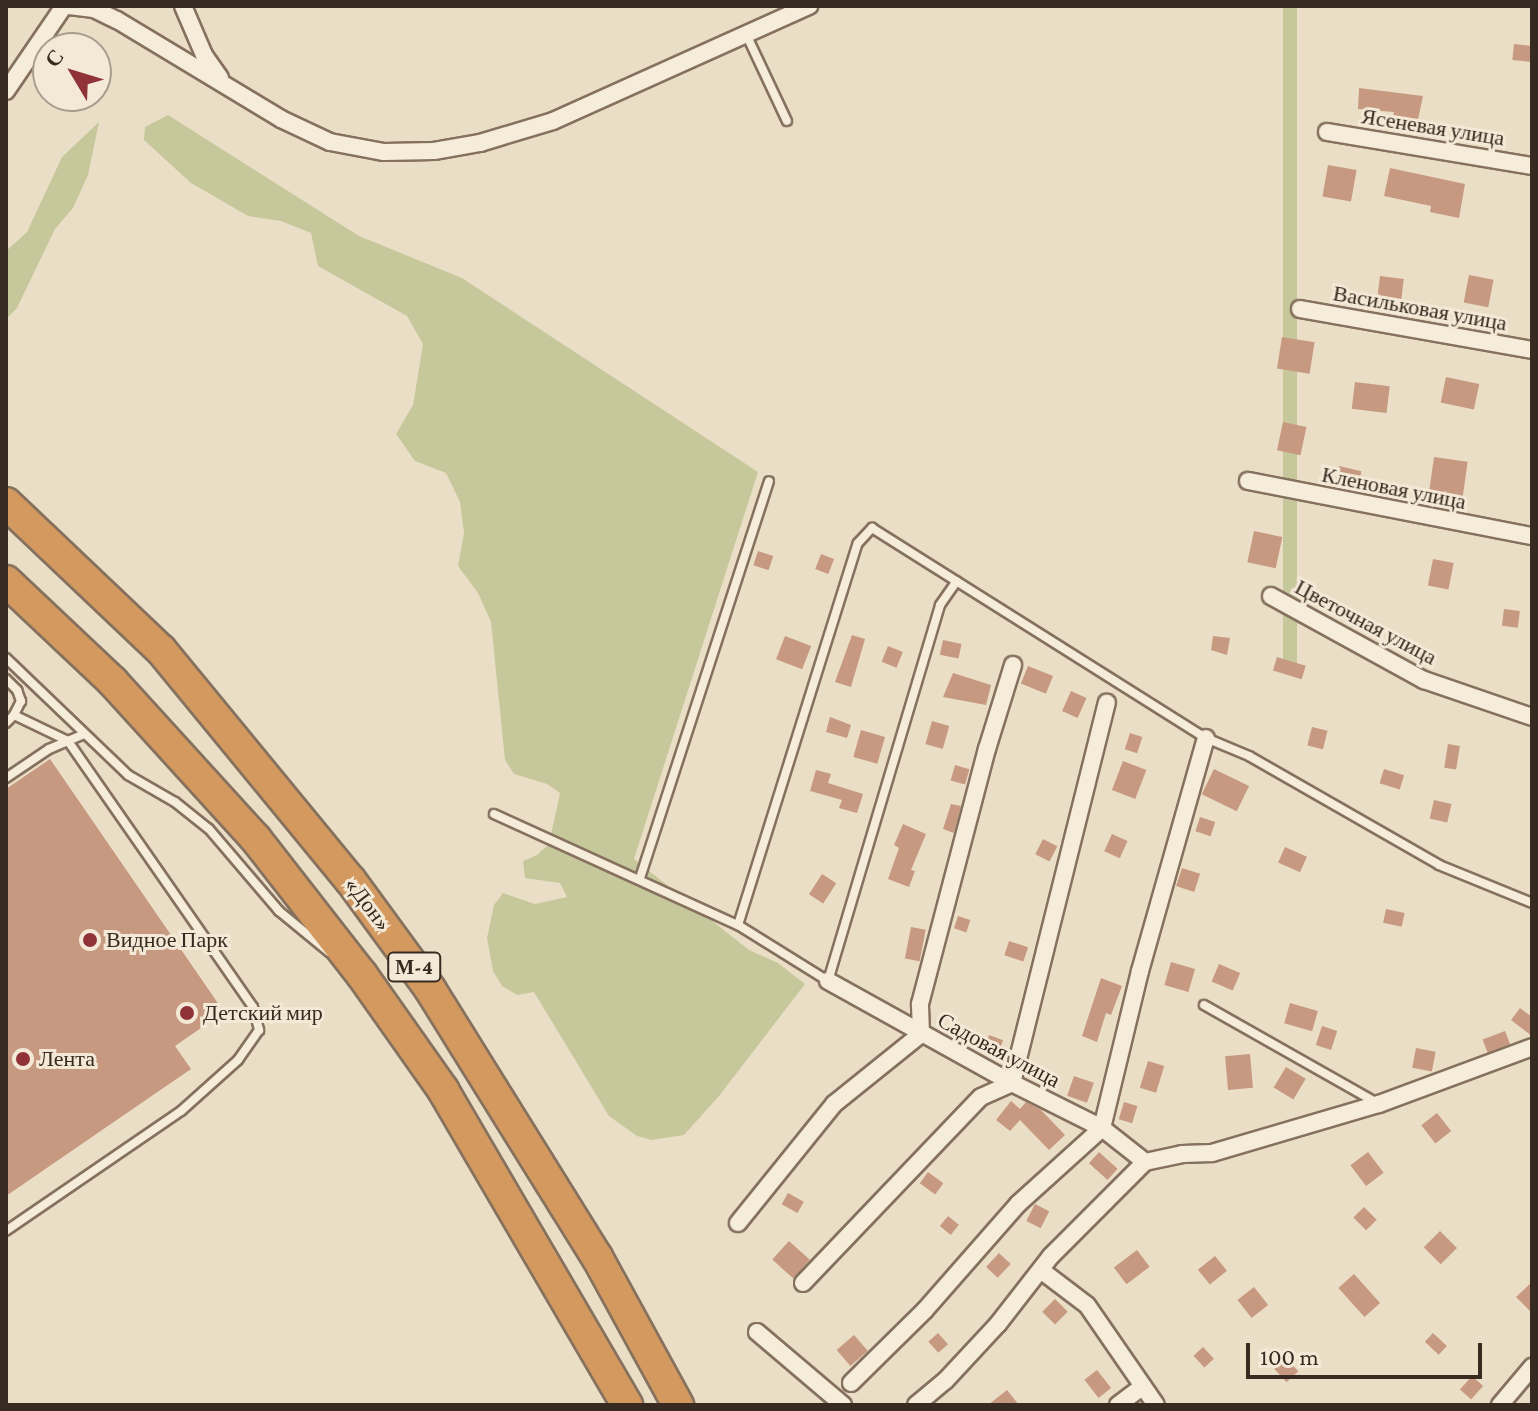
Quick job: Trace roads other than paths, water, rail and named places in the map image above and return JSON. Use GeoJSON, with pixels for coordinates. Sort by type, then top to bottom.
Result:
{"type":"FeatureCollection","features":[{"type":"Feature","properties":{"kind":"highway","name":"«Дон»"},"geometry":{"type":"LineString","coordinates":[[6,503],[161,650],[351,881],[430,989],[597,1257],[678,1405]]}},
{"type":"Feature","properties":{"kind":"highway","name":"М-4"},"geometry":{"type":"LineString","coordinates":[[6,581],[113,682],[256,839],[362,975],[443,1090],[627,1405]]}},
{"type":"Feature","properties":{"kind":"street"},"geometry":{"type":"LineString","coordinates":[[6,91],[67,6],[94,9],[281,119],[330,142],[384,152],[434,151],[480,143],[553,121],[809,6]]}},
{"type":"Feature","properties":{"kind":"street"},"geometry":{"type":"LineString","coordinates":[[183,6],[204,55],[229,88]]}},
{"type":"Feature","properties":{"kind":"street","name":"Ясеневая улица"},"geometry":{"type":"LineString","coordinates":[[1327,132],[1532,166]]}},
{"type":"Feature","properties":{"kind":"street","name":"Васильковая улица"},"geometry":{"type":"LineString","coordinates":[[1300,309],[1532,350]]}},
{"type":"Feature","properties":{"kind":"street","name":"Кленовая улица"},"geometry":{"type":"LineString","coordinates":[[1248,481],[1532,536]]}},
{"type":"Feature","properties":{"kind":"street","name":"Цветочная улица"},"geometry":{"type":"LineString","coordinates":[[1271,596],[1424,680],[1532,717]]}},
{"type":"Feature","properties":{"kind":"street"},"geometry":{"type":"LineString","coordinates":[[738,1223],[834,1104],[921,1034],[920,1004],[1013,665]]}},
{"type":"Feature","properties":{"kind":"street"},"geometry":{"type":"LineString","coordinates":[[803,1283],[981,1097],[1012,1083],[1107,703]]}},
{"type":"Feature","properties":{"kind":"street"},"geometry":{"type":"LineString","coordinates":[[851,1383],[925,1310],[1018,1204],[1102,1128],[1140,971],[1206,738]]}},
{"type":"Feature","properties":{"kind":"street","name":"Садовая улица"},"geometry":{"type":"LineString","coordinates":[[828,981],[1012,1083],[1102,1128],[1145,1162]]}},
{"type":"Feature","properties":{"kind":"street"},"geometry":{"type":"LineString","coordinates":[[916,1405],[945,1381],[1042,1271],[1051,1256],[1145,1162],[1182,1154],[1212,1153],[1379,1104],[1532,1047]]}},
{"type":"Feature","properties":{"kind":"street"},"geometry":{"type":"LineString","coordinates":[[1042,1271],[1087,1305],[1156,1405]]}},
{"type":"Feature","properties":{"kind":"street"},"geometry":{"type":"LineString","coordinates":[[757,1332],[843,1405]]}},
{"type":"Feature","properties":{"kind":"street"},"geometry":{"type":"LineString","coordinates":[[1500,1405],[1532,1367]]}},
{"type":"Feature","properties":{"kind":"street"},"geometry":{"type":"LineString","coordinates":[[1118,1405],[1143,1386]]}},
{"type":"Feature","properties":{"kind":"lane"},"geometry":{"type":"LineString","coordinates":[[746,34],[787,121]]}},
{"type":"Feature","properties":{"kind":"lane"},"geometry":{"type":"LineString","coordinates":[[640,878],[769,481]]}},
{"type":"Feature","properties":{"kind":"lane"},"geometry":{"type":"LineString","coordinates":[[738,925],[858,543],[872,528],[1206,738],[1249,756],[1439,865],[1532,903]]}},
{"type":"Feature","properties":{"kind":"lane"},"geometry":{"type":"LineString","coordinates":[[494,814],[738,925],[828,981],[940,605],[957,581]]}},
{"type":"Feature","properties":{"kind":"lane"},"geometry":{"type":"LineString","coordinates":[[6,660],[128,775],[175,802],[209,829],[279,911],[362,975]]}},
{"type":"Feature","properties":{"kind":"lane"},"geometry":{"type":"LineString","coordinates":[[6,679],[17,690],[21,701],[6,723]]}},
{"type":"Feature","properties":{"kind":"lane"},"geometry":{"type":"LineString","coordinates":[[6,1231],[181,1111],[238,1060],[259,1030],[253,1007],[68,741],[14,715]]}},
{"type":"Feature","properties":{"kind":"lane"},"geometry":{"type":"LineString","coordinates":[[6,778],[84,734]]}},
{"type":"Feature","properties":{"kind":"lane"},"geometry":{"type":"LineString","coordinates":[[1204,1005],[1379,1104]]}},
{"type":"Feature","properties":{"kind":"place","name":"Видное Парк"},"geometry":{"type":"Point","coordinates":[90,940]}},
{"type":"Feature","properties":{"kind":"place","name":"Детский мир"},"geometry":{"type":"Point","coordinates":[187,1013]}},
{"type":"Feature","properties":{"kind":"place","name":"Лента"},"geometry":{"type":"Point","coordinates":[23,1059]}}]}
